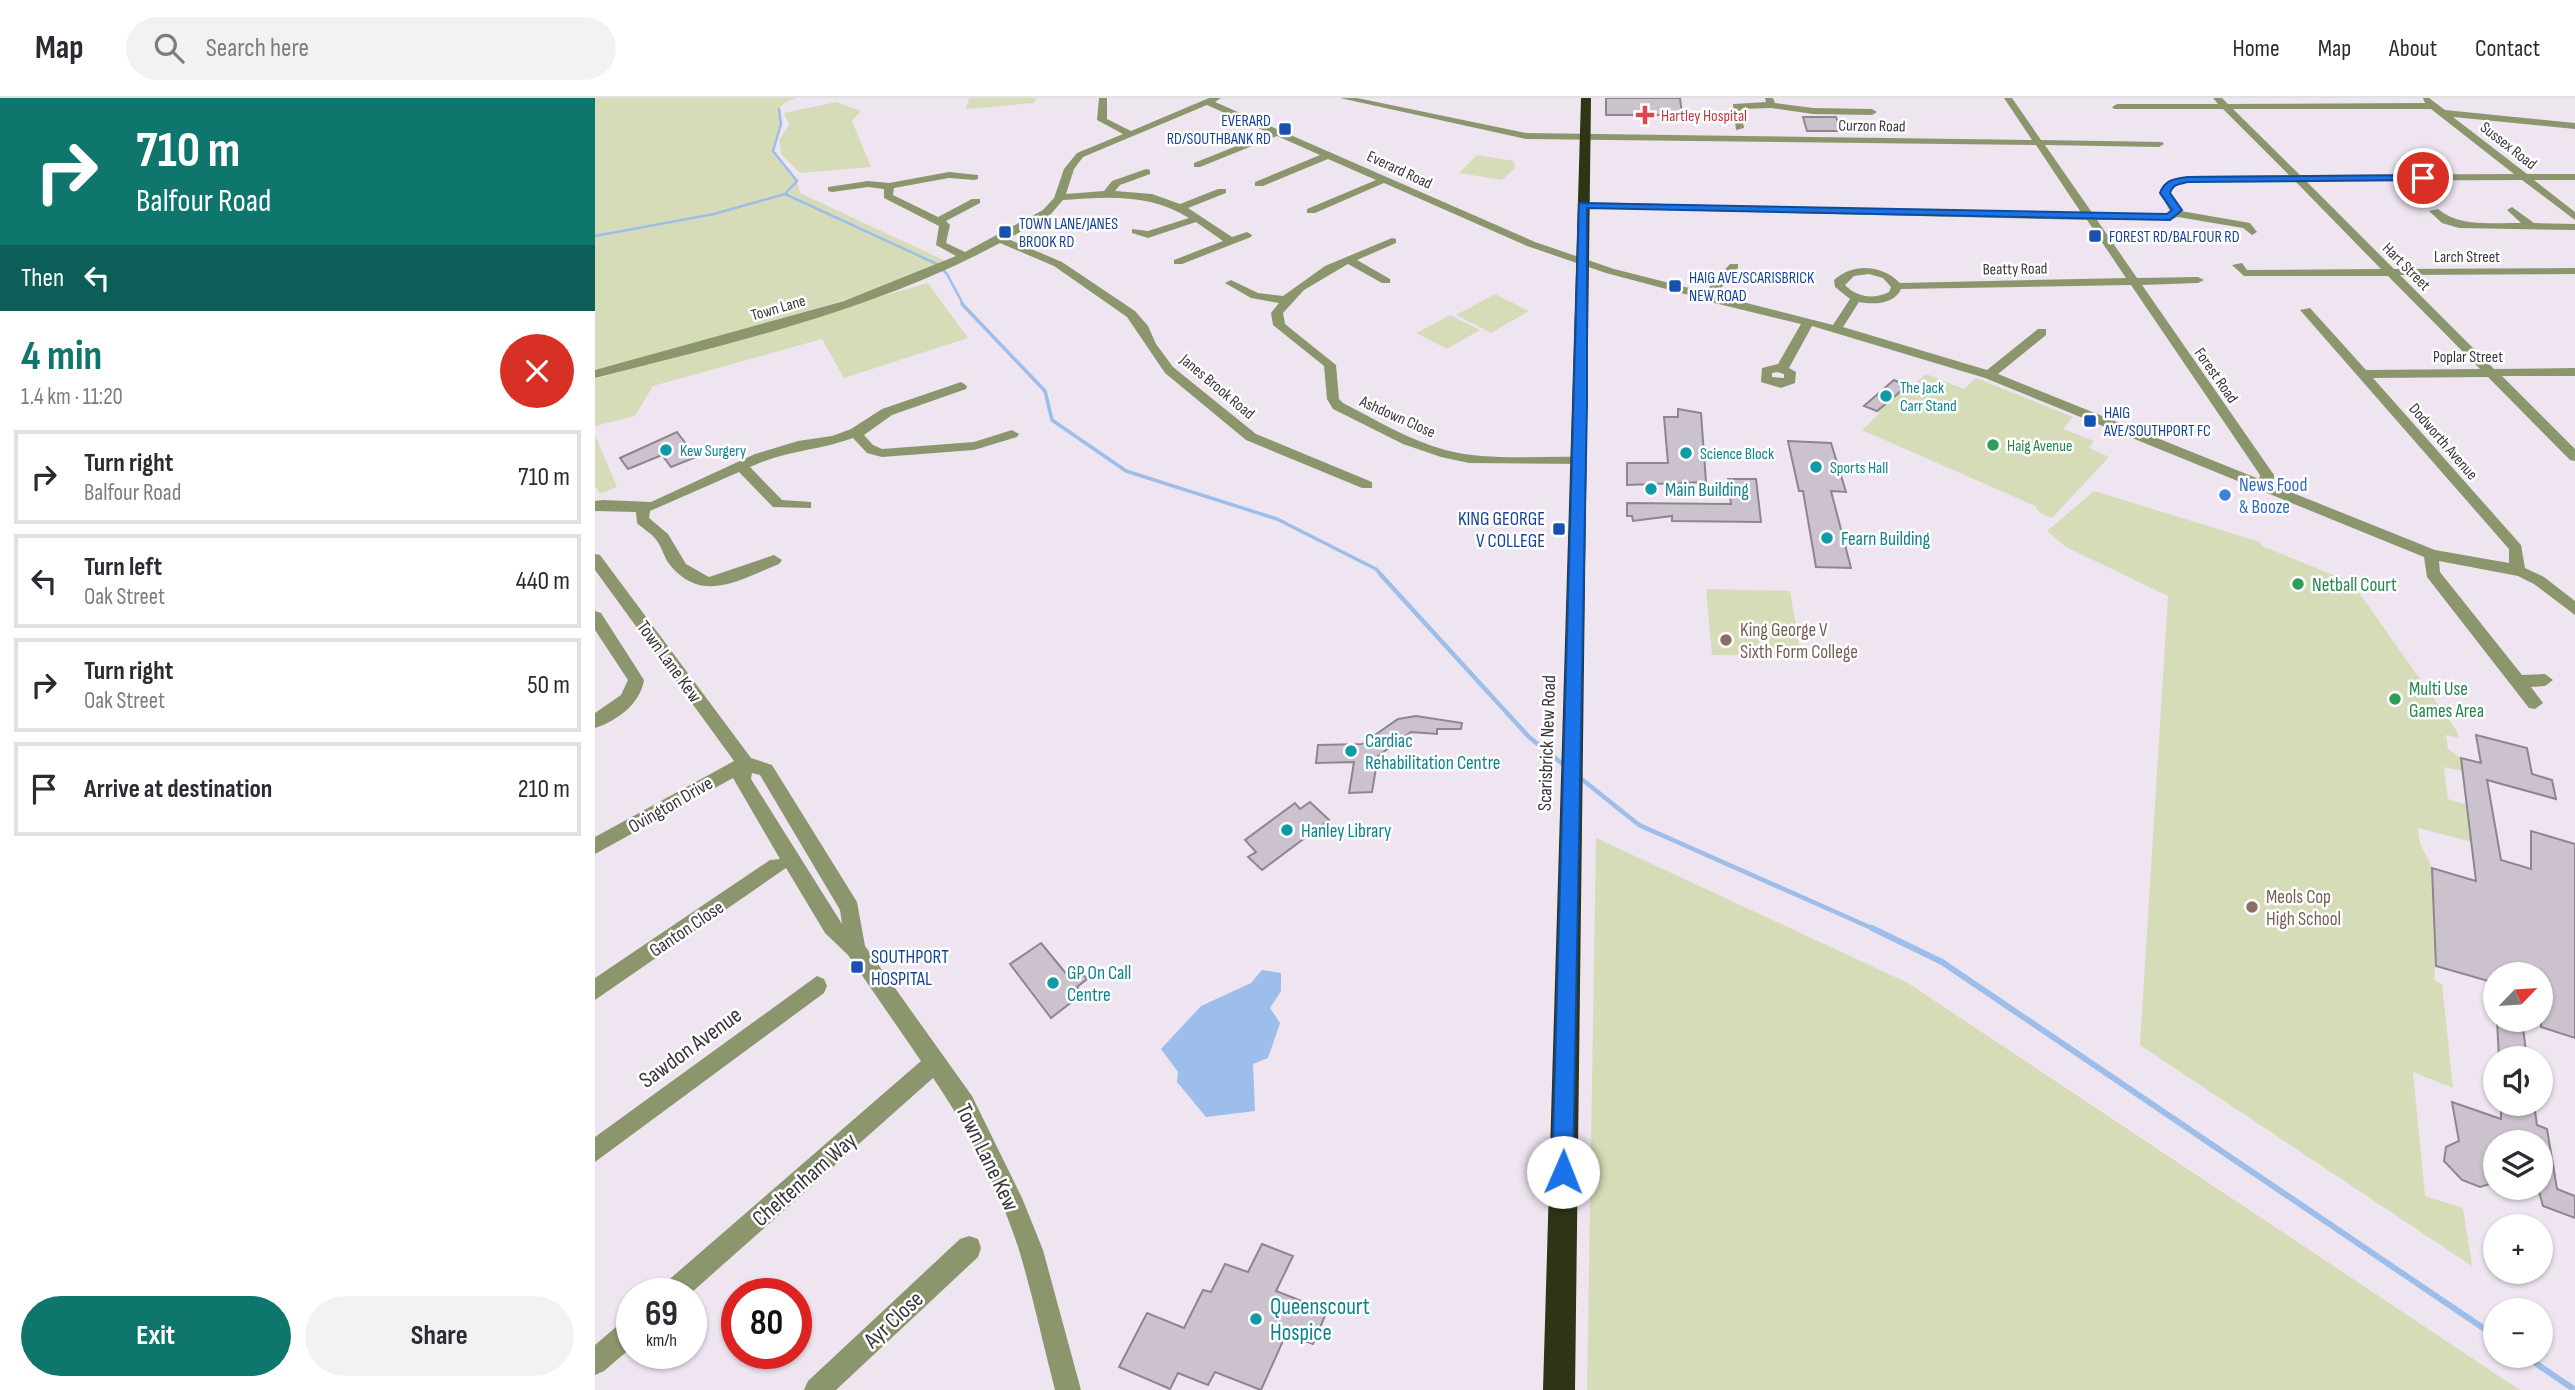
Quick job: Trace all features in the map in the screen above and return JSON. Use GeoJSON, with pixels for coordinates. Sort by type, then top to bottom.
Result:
{"type":"FeatureCollection","features":[{"type":"Feature","properties":{"kind":"highway","name":"Scarisbrick New Road"},"geometry":{"type":"LineString","coordinates":[[1559,1390],[1586,98]]}},
{"type":"Feature","properties":{"kind":"street"},"geometry":{"type":"LineString","coordinates":[[1103,98],[1102,120],[1128,133]]}},
{"type":"Feature","properties":{"kind":"street","name":"Curzon Road"},"geometry":{"type":"LineString","coordinates":[[1344,98],[1526,136],[2159,144]]}},
{"type":"Feature","properties":{"kind":"street","name":"Forest Road"},"geometry":{"type":"LineString","coordinates":[[2008,98],[2267,475],[2265,488]]}},
{"type":"Feature","properties":{"kind":"street","name":"Sussex Road"},"geometry":{"type":"LineString","coordinates":[[2424,98],[2575,217]]}},
{"type":"Feature","properties":{"kind":"street"},"geometry":{"type":"LineString","coordinates":[[1212,100],[1128,133],[1073,160],[1068,166],[1062,197],[1107,194],[1155,199],[1180,208],[1231,241]]}},
{"type":"Feature","properties":{"kind":"street","name":"Everard Road"},"geometry":{"type":"LineString","coordinates":[[1212,100],[1487,227],[1581,262]]}},
{"type":"Feature","properties":{"kind":"street"},"geometry":{"type":"LineString","coordinates":[[1739,128],[1736,107],[1770,102],[1813,111],[1872,112]]}},
{"type":"Feature","properties":{"kind":"street"},"geometry":{"type":"LineString","coordinates":[[2117,107],[2221,102],[2434,106]]}},
{"type":"Feature","properties":{"kind":"street","name":"Hart Street"},"geometry":{"type":"LineString","coordinates":[[2221,102],[2575,457]]}},
{"type":"Feature","properties":{"kind":"street"},"geometry":{"type":"LineString","coordinates":[[2443,113],[2575,126]]}},
{"type":"Feature","properties":{"kind":"street"},"geometry":{"type":"LineString","coordinates":[[1196,165],[1279,132]]}},
{"type":"Feature","properties":{"kind":"street"},"geometry":{"type":"LineString","coordinates":[[1259,184],[1331,154]]}},
{"type":"Feature","properties":{"kind":"street"},"geometry":{"type":"LineString","coordinates":[[1107,194],[1117,183],[1146,172]]}},
{"type":"Feature","properties":{"kind":"street"},"geometry":{"type":"LineString","coordinates":[[832,188],[868,184],[889,187],[956,174],[974,177]]}},
{"type":"Feature","properties":{"kind":"street"},"geometry":{"type":"LineString","coordinates":[[2177,214],[2165,193],[2172,183],[2188,179],[2575,177]]}},
{"type":"Feature","properties":{"kind":"street"},"geometry":{"type":"LineString","coordinates":[[1311,211],[1385,179]]}},
{"type":"Feature","properties":{"kind":"street"},"geometry":{"type":"LineString","coordinates":[[889,187],[888,196],[945,225],[940,239],[941,245],[966,257]]}},
{"type":"Feature","properties":{"kind":"street"},"geometry":{"type":"LineString","coordinates":[[1180,208],[1222,191]]}},
{"type":"Feature","properties":{"kind":"street","name":"Town Lane"},"geometry":{"type":"LineString","coordinates":[[595,374],[851,302],[966,257],[1039,217],[1062,197]]}},
{"type":"Feature","properties":{"kind":"street"},"geometry":{"type":"LineString","coordinates":[[938,221],[976,201]]}},
{"type":"Feature","properties":{"kind":"street"},"geometry":{"type":"LineString","coordinates":[[1583,205],[2088,217],[2170,217],[2177,214],[2246,225],[2252,232]]}},
{"type":"Feature","properties":{"kind":"street"},"geometry":{"type":"LineString","coordinates":[[2512,210],[2532,226]]}},
{"type":"Feature","properties":{"kind":"street"},"geometry":{"type":"LineString","coordinates":[[2434,211],[2446,221],[2459,225],[2518,230],[2532,226],[2575,227]]}},
{"type":"Feature","properties":{"kind":"street"},"geometry":{"type":"LineString","coordinates":[[1136,231],[1148,235],[1195,219]]}},
{"type":"Feature","properties":{"kind":"street"},"geometry":{"type":"LineString","coordinates":[[1178,262],[1247,235]]}},
{"type":"Feature","properties":{"kind":"street","name":"Janes Brook Road"},"geometry":{"type":"LineString","coordinates":[[1000,239],[1058,264],[1131,314],[1142,326],[1150,344],[1169,370],[1251,436],[1367,485]]}},
{"type":"Feature","properties":{"kind":"street"},"geometry":{"type":"LineString","coordinates":[[1231,283],[1255,296],[1285,300],[1306,281],[1392,240]]}},
{"type":"Feature","properties":{"kind":"street"},"geometry":{"type":"LineString","coordinates":[[1349,260],[1386,281]]}},
{"type":"Feature","properties":{"kind":"street"},"geometry":{"type":"LineString","coordinates":[[1581,262],[1706,298],[1836,329],[1989,375],[2431,554],[2452,560],[2517,568],[2548,584],[2575,610]]}},
{"type":"Feature","properties":{"kind":"street","name":"Larch Street"},"geometry":{"type":"LineString","coordinates":[[2238,265],[2244,273],[2575,271]]}},
{"type":"Feature","properties":{"kind":"street"},"geometry":{"type":"LineString","coordinates":[[1706,298],[1734,266]]}},
{"type":"Feature","properties":{"kind":"street","name":"Beatty Road"},"geometry":{"type":"LineString","coordinates":[[1897,286],[1889,297],[1874,300],[1856,298],[1839,285],[1840,280],[1850,273],[1879,273],[1897,286],[2133,281]]}},
{"type":"Feature","properties":{"kind":"street"},"geometry":{"type":"LineString","coordinates":[[2133,281],[2198,280]]}},
{"type":"Feature","properties":{"kind":"street"},"geometry":{"type":"LineString","coordinates":[[1836,329],[1856,298]]}},
{"type":"Feature","properties":{"kind":"street","name":"Ashdown Close"},"geometry":{"type":"LineString","coordinates":[[1285,300],[1277,313],[1279,325],[1330,365],[1333,399],[1348,413],[1441,453],[1469,458],[1579,461]]}},
{"type":"Feature","properties":{"kind":"street","name":"Dodworth Avenue"},"geometry":{"type":"LineString","coordinates":[[2306,310],[2516,548],[2517,568]]}},
{"type":"Feature","properties":{"kind":"street"},"geometry":{"type":"LineString","coordinates":[[1782,369],[1808,323]]}},
{"type":"Feature","properties":{"kind":"street"},"geometry":{"type":"LineString","coordinates":[[1989,375],[2042,332]]}},
{"type":"Feature","properties":{"kind":"street"},"geometry":{"type":"LineString","coordinates":[[2334,341],[2351,340]]}},
{"type":"Feature","properties":{"kind":"street","name":"Poplar Street"},"geometry":{"type":"LineString","coordinates":[[2362,374],[2575,372]]}},
{"type":"Feature","properties":{"kind":"street"},"geometry":{"type":"LineString","coordinates":[[595,506],[611,503],[643,509],[760,457],[798,445],[834,440],[856,432],[887,412],[961,386]]}},
{"type":"Feature","properties":{"kind":"street"},"geometry":{"type":"LineString","coordinates":[[856,432],[873,451],[879,453],[915,448],[931,455],[977,447],[1012,434]]}},
{"type":"Feature","properties":{"kind":"street"},"geometry":{"type":"LineString","coordinates":[[742,467],[778,504],[806,505]]}},
{"type":"Feature","properties":{"kind":"street"},"geometry":{"type":"LineString","coordinates":[[643,509],[642,520],[663,537],[673,559],[681,568],[707,583],[715,591],[774,561]]}},
{"type":"Feature","properties":{"kind":"street"},"geometry":{"type":"LineString","coordinates":[[2431,554],[2432,573],[2535,703]]}},
{"type":"Feature","properties":{"kind":"street","name":"Town Lane Kew"},"geometry":{"type":"LineString","coordinates":[[595,559],[745,763],[742,780],[832,926],[855,949],[964,1104],[1014,1206],[1031,1250],[1068,1390]]}},
{"type":"Feature","properties":{"kind":"street"},"geometry":{"type":"LineString","coordinates":[[595,617],[636,680],[635,687],[624,702],[595,721]]}},
{"type":"Feature","properties":{"kind":"street"},"geometry":{"type":"LineString","coordinates":[[2517,681],[2545,680]]}},
{"type":"Feature","properties":{"kind":"street","name":"Ovington Drive"},"geometry":{"type":"LineString","coordinates":[[595,846],[745,763]]}},
{"type":"Feature","properties":{"kind":"street","name":"Ganton Close"},"geometry":{"type":"LineString","coordinates":[[595,990],[777,866]]}},
{"type":"Feature","properties":{"kind":"street","name":"Sawdon Avenue"},"geometry":{"type":"LineString","coordinates":[[595,1151],[817,986]]}},
{"type":"Feature","properties":{"kind":"street","name":"Cheltenham Way"},"geometry":{"type":"LineString","coordinates":[[690,1278],[934,1063]]}},
{"type":"Feature","properties":{"kind":"street","name":"Ayr Close"},"geometry":{"type":"LineString","coordinates":[[817,1390],[969,1248]]}},
{"type":"Feature","properties":{"kind":"street"},"geometry":{"type":"LineString","coordinates":[[595,1362],[616,1344]]}},
{"type":"Feature","properties":{"kind":"green space"},"geometry":{"type":"Polygon","coordinates":[[[595,98],[796,98],[784,103],[779,109],[781,124],[773,151],[797,181],[800,193],[950,263],[916,279],[595,373],[595,98]]]}},
{"type":"Feature","properties":{"kind":"green space"},"geometry":{"type":"Polygon","coordinates":[[[969,98],[1036,98],[1034,103],[966,109],[969,98]]]}},
{"type":"Feature","properties":{"kind":"green space"},"geometry":{"type":"Polygon","coordinates":[[[836,102],[861,111],[852,121],[871,167],[800,173],[781,154],[779,140],[789,125],[784,113],[836,102]]]}},
{"type":"Feature","properties":{"kind":"green space"},"geometry":{"type":"Polygon","coordinates":[[[1477,155],[1514,161],[1515,168],[1502,180],[1459,173],[1477,155]]]}},
{"type":"Feature","properties":{"kind":"green space"},"geometry":{"type":"Polygon","coordinates":[[[928,283],[968,338],[844,378],[822,339],[653,386],[635,416],[595,426],[595,379],[928,283]]]}},
{"type":"Feature","properties":{"kind":"green space"},"geometry":{"type":"Polygon","coordinates":[[[1495,294],[1529,311],[1491,333],[1456,315],[1495,294]]]}},
{"type":"Feature","properties":{"kind":"green space"},"geometry":{"type":"Polygon","coordinates":[[[1450,315],[1480,330],[1447,349],[1416,333],[1450,315]]]}},
{"type":"Feature","properties":{"kind":"green space","name":"Haig Avenue"},"geometry":{"type":"Polygon","coordinates":[[[1926,374],[1964,389],[1976,378],[2073,417],[2063,429],[2094,441],[2089,448],[2109,457],[2052,518],[2040,513],[2035,506],[1862,430],[1880,413],[1864,406],[1894,380],[1911,387],[1926,374]]]}},
{"type":"Feature","properties":{"kind":"green space"},"geometry":{"type":"Polygon","coordinates":[[[595,435],[617,487],[600,494],[595,486],[595,435]]]}},
{"type":"Feature","properties":{"kind":"green space"},"geometry":{"type":"Polygon","coordinates":[[[2094,491],[2260,542],[2262,546],[2343,579],[2357,590],[2457,731],[2459,738],[2446,735],[2448,749],[2461,758],[2462,771],[2444,767],[2448,799],[2467,805],[2472,842],[2418,828],[2434,879],[2434,980],[2442,984],[2453,1088],[2413,1072],[2425,1196],[2463,1208],[2472,1266],[2140,1045],[2168,596],[2066,547],[2047,531],[2094,491]]]}},
{"type":"Feature","properties":{"kind":"green space"},"geometry":{"type":"Polygon","coordinates":[[[1706,589],[1790,591],[1801,656],[1712,655],[1706,589]]]}},
{"type":"Feature","properties":{"kind":"green space"},"geometry":{"type":"Polygon","coordinates":[[[1596,838],[1908,983],[2483,1365],[2483,1368],[2520,1390],[1587,1390],[1596,838]]]}},
{"type":"Feature","properties":{"kind":"water"},"geometry":{"type":"Polygon","coordinates":[[[1262,970],[1281,973],[1281,991],[1270,1008],[1280,1023],[1268,1058],[1253,1064],[1255,1111],[1206,1117],[1177,1082],[1178,1072],[1161,1049],[1201,1006],[1251,983],[1262,970]]]}},
{"type":"Feature","properties":{"kind":"building","name":"Hartley Hospital"},"geometry":{"type":"Polygon","coordinates":[[[1606,98],[1680,98],[1682,115],[1606,115],[1606,98]]]}},
{"type":"Feature","properties":{"kind":"building"},"geometry":{"type":"Polygon","coordinates":[[[1803,117],[1836,117],[1841,131],[1807,131],[1803,117]]]}},
{"type":"Feature","properties":{"kind":"building","name":"The Jack Carr Stand"},"geometry":{"type":"Polygon","coordinates":[[[1894,380],[1907,386],[1877,411],[1864,406],[1894,380]]]}},
{"type":"Feature","properties":{"kind":"building","name":"Science Block"},"geometry":{"type":"Polygon","coordinates":[[[1678,409],[1701,413],[1706,482],[1627,485],[1627,463],[1668,463],[1664,417],[1678,417],[1678,409]]]}},
{"type":"Feature","properties":{"kind":"building","name":"Kew Surgery"},"geometry":{"type":"Polygon","coordinates":[[[677,432],[696,457],[671,467],[662,455],[628,469],[620,458],[677,432]]]}},
{"type":"Feature","properties":{"kind":"building"},"geometry":{"type":"Polygon","coordinates":[[[1788,441],[1831,443],[1846,492],[1831,491],[1851,568],[1816,567],[1803,491],[1799,491],[1788,441]]]}},
{"type":"Feature","properties":{"kind":"building"},"geometry":{"type":"Polygon","coordinates":[[[1728,479],[1756,479],[1761,522],[1672,521],[1672,516],[1633,521],[1632,516],[1627,516],[1627,503],[1731,504],[1728,479]]]}},
{"type":"Feature","properties":{"kind":"building","name":"Cardiac Rehabilitation Centre"},"geometry":{"type":"Polygon","coordinates":[[[1416,716],[1462,723],[1461,729],[1437,729],[1437,734],[1411,732],[1378,756],[1372,792],[1349,793],[1354,762],[1316,763],[1318,745],[1362,744],[1398,719],[1416,716]]]}},
{"type":"Feature","properties":{"kind":"building"},"geometry":{"type":"Polygon","coordinates":[[[2476,735],[2527,748],[2532,774],[2552,780],[2556,799],[2487,780],[2501,860],[2531,869],[2531,831],[2575,844],[2575,1038],[2553,1031],[2553,962],[2483,962],[2483,980],[2436,966],[2432,868],[2476,881],[2461,758],[2481,763],[2476,735]]]}},
{"type":"Feature","properties":{"kind":"building","name":"Hanley Library"},"geometry":{"type":"Polygon","coordinates":[[[1310,802],[1329,820],[1262,870],[1248,857],[1256,852],[1245,840],[1295,803],[1300,809],[1310,802]]]}},
{"type":"Feature","properties":{"kind":"building","name":"GP On Call Centre"},"geometry":{"type":"Polygon","coordinates":[[[1041,943],[1068,976],[1078,968],[1087,979],[1077,987],[1082,994],[1051,1018],[1010,964],[1041,943]]]}},
{"type":"Feature","properties":{"kind":"building"},"geometry":{"type":"Polygon","coordinates":[[[2498,1032],[2524,1032],[2525,1046],[2498,1046],[2498,1032]]]}},
{"type":"Feature","properties":{"kind":"building"},"geometry":{"type":"Polygon","coordinates":[[[2452,1102],[2483,1113],[2483,1116],[2501,1119],[2501,1116],[2536,1116],[2537,1125],[2547,1130],[2483,1130],[2483,1186],[2480,1187],[2462,1180],[2444,1161],[2446,1147],[2459,1141],[2452,1102]]]}},
{"type":"Feature","properties":{"kind":"building"},"geometry":{"type":"Polygon","coordinates":[[[2553,1165],[2557,1189],[2575,1196],[2575,1218],[2543,1206],[2541,1200],[2553,1200],[2553,1165]]]}},
{"type":"Feature","properties":{"kind":"building","name":"Queenscourt Hospice"},"geometry":{"type":"Polygon","coordinates":[[[1262,1244],[1293,1256],[1276,1291],[1327,1311],[1313,1344],[1286,1334],[1261,1390],[1215,1372],[1208,1385],[1178,1373],[1170,1389],[1119,1367],[1147,1313],[1184,1328],[1203,1290],[1211,1292],[1225,1264],[1248,1272],[1262,1244]]]}},
{"type":"Feature","properties":{"kind":"waterway"},"geometry":{"type":"LineString","coordinates":[[779,109],[781,124],[773,151],[797,181],[785,194]]}},
{"type":"Feature","properties":{"kind":"waterway"},"geometry":{"type":"LineString","coordinates":[[595,236],[714,214],[785,194]]}},
{"type":"Feature","properties":{"kind":"waterway"},"geometry":{"type":"LineString","coordinates":[[785,194],[937,264],[947,274],[964,306]]}},
{"type":"Feature","properties":{"kind":"waterway"},"geometry":{"type":"LineString","coordinates":[[962,304],[1045,391],[1052,420],[1126,471],[1277,519],[1376,569],[1383,577]]}},
{"type":"Feature","properties":{"kind":"waterway"},"geometry":{"type":"LineString","coordinates":[[1381,575],[1529,737],[1564,765]]}},
{"type":"Feature","properties":{"kind":"waterway"},"geometry":{"type":"LineString","coordinates":[[1579,777],[1639,825],[1876,930]]}},
{"type":"Feature","properties":{"kind":"waterway"},"geometry":{"type":"LineString","coordinates":[[1872,928],[1942,962],[2483,1328]]}},
{"type":"Feature","properties":{"kind":"waterway"},"geometry":{"type":"LineString","coordinates":[[2543,1368],[2575,1390]]}},
{"type":"Feature","properties":{"kind":"place","name":"Hartley Hospital"},"geometry":{"type":"Point","coordinates":[1645,115]}},
{"type":"Feature","properties":{"kind":"place","name":"EVERARD RD/SOUTHBANK RD"},"geometry":{"type":"Point","coordinates":[1285,129]}},
{"type":"Feature","properties":{"kind":"place","name":"TOWN LANE/JANES BROOK RD"},"geometry":{"type":"Point","coordinates":[1005,232]}},
{"type":"Feature","properties":{"kind":"place","name":"FOREST RD/BALFOUR RD"},"geometry":{"type":"Point","coordinates":[2095,236]}},
{"type":"Feature","properties":{"kind":"place","name":"HAIG AVE/SCARISBRICK NEW ROAD"},"geometry":{"type":"Point","coordinates":[1675,286]}},
{"type":"Feature","properties":{"kind":"place","name":"The Jack Carr Stand"},"geometry":{"type":"Point","coordinates":[1886,396]}},
{"type":"Feature","properties":{"kind":"place","name":"HAIG AVE/SOUTHPORT FC"},"geometry":{"type":"Point","coordinates":[2090,421]}},
{"type":"Feature","properties":{"kind":"place","name":"Haig Avenue"},"geometry":{"type":"Point","coordinates":[1993,445]}},
{"type":"Feature","properties":{"kind":"place","name":"Kew Surgery"},"geometry":{"type":"Point","coordinates":[666,450]}},
{"type":"Feature","properties":{"kind":"place","name":"Science Block"},"geometry":{"type":"Point","coordinates":[1686,453]}},
{"type":"Feature","properties":{"kind":"place","name":"Sports Hall"},"geometry":{"type":"Point","coordinates":[1816,467]}},
{"type":"Feature","properties":{"kind":"place","name":"Main Building"},"geometry":{"type":"Point","coordinates":[1651,489]}},
{"type":"Feature","properties":{"kind":"place","name":"News Food & Booze"},"geometry":{"type":"Point","coordinates":[2225,495]}},
{"type":"Feature","properties":{"kind":"place","name":"KING GEORGE V COLLEGE"},"geometry":{"type":"Point","coordinates":[1559,529]}},
{"type":"Feature","properties":{"kind":"place","name":"Fearn Building"},"geometry":{"type":"Point","coordinates":[1827,538]}},
{"type":"Feature","properties":{"kind":"place","name":"Netball Court"},"geometry":{"type":"Point","coordinates":[2298,584]}},
{"type":"Feature","properties":{"kind":"place","name":"King George V Sixth Form College"},"geometry":{"type":"Point","coordinates":[1726,640]}},
{"type":"Feature","properties":{"kind":"place","name":"Multi Use Games Area"},"geometry":{"type":"Point","coordinates":[2395,699]}},
{"type":"Feature","properties":{"kind":"place","name":"Cardiac Rehabilitation Centre"},"geometry":{"type":"Point","coordinates":[1351,751]}},
{"type":"Feature","properties":{"kind":"place","name":"Hanley Library"},"geometry":{"type":"Point","coordinates":[1287,830]}},
{"type":"Feature","properties":{"kind":"place","name":"Meols Cop High School"},"geometry":{"type":"Point","coordinates":[2252,907]}},
{"type":"Feature","properties":{"kind":"place","name":"SOUTHPORT HOSPITAL"},"geometry":{"type":"Point","coordinates":[857,967]}},
{"type":"Feature","properties":{"kind":"place","name":"GP On Call Centre"},"geometry":{"type":"Point","coordinates":[1053,983]}},
{"type":"Feature","properties":{"kind":"place","name":"Queenscourt Hospice"},"geometry":{"type":"Point","coordinates":[1256,1319]}},
{"type":"Feature","properties":{"kind":"route"},"geometry":{"type":"LineString","coordinates":[[1563,1172],[1583,205],[2170,217],[2177,214],[2177,210],[2165,193],[2167,188],[2172,183],[2188,179],[2423,178]]}}]}
